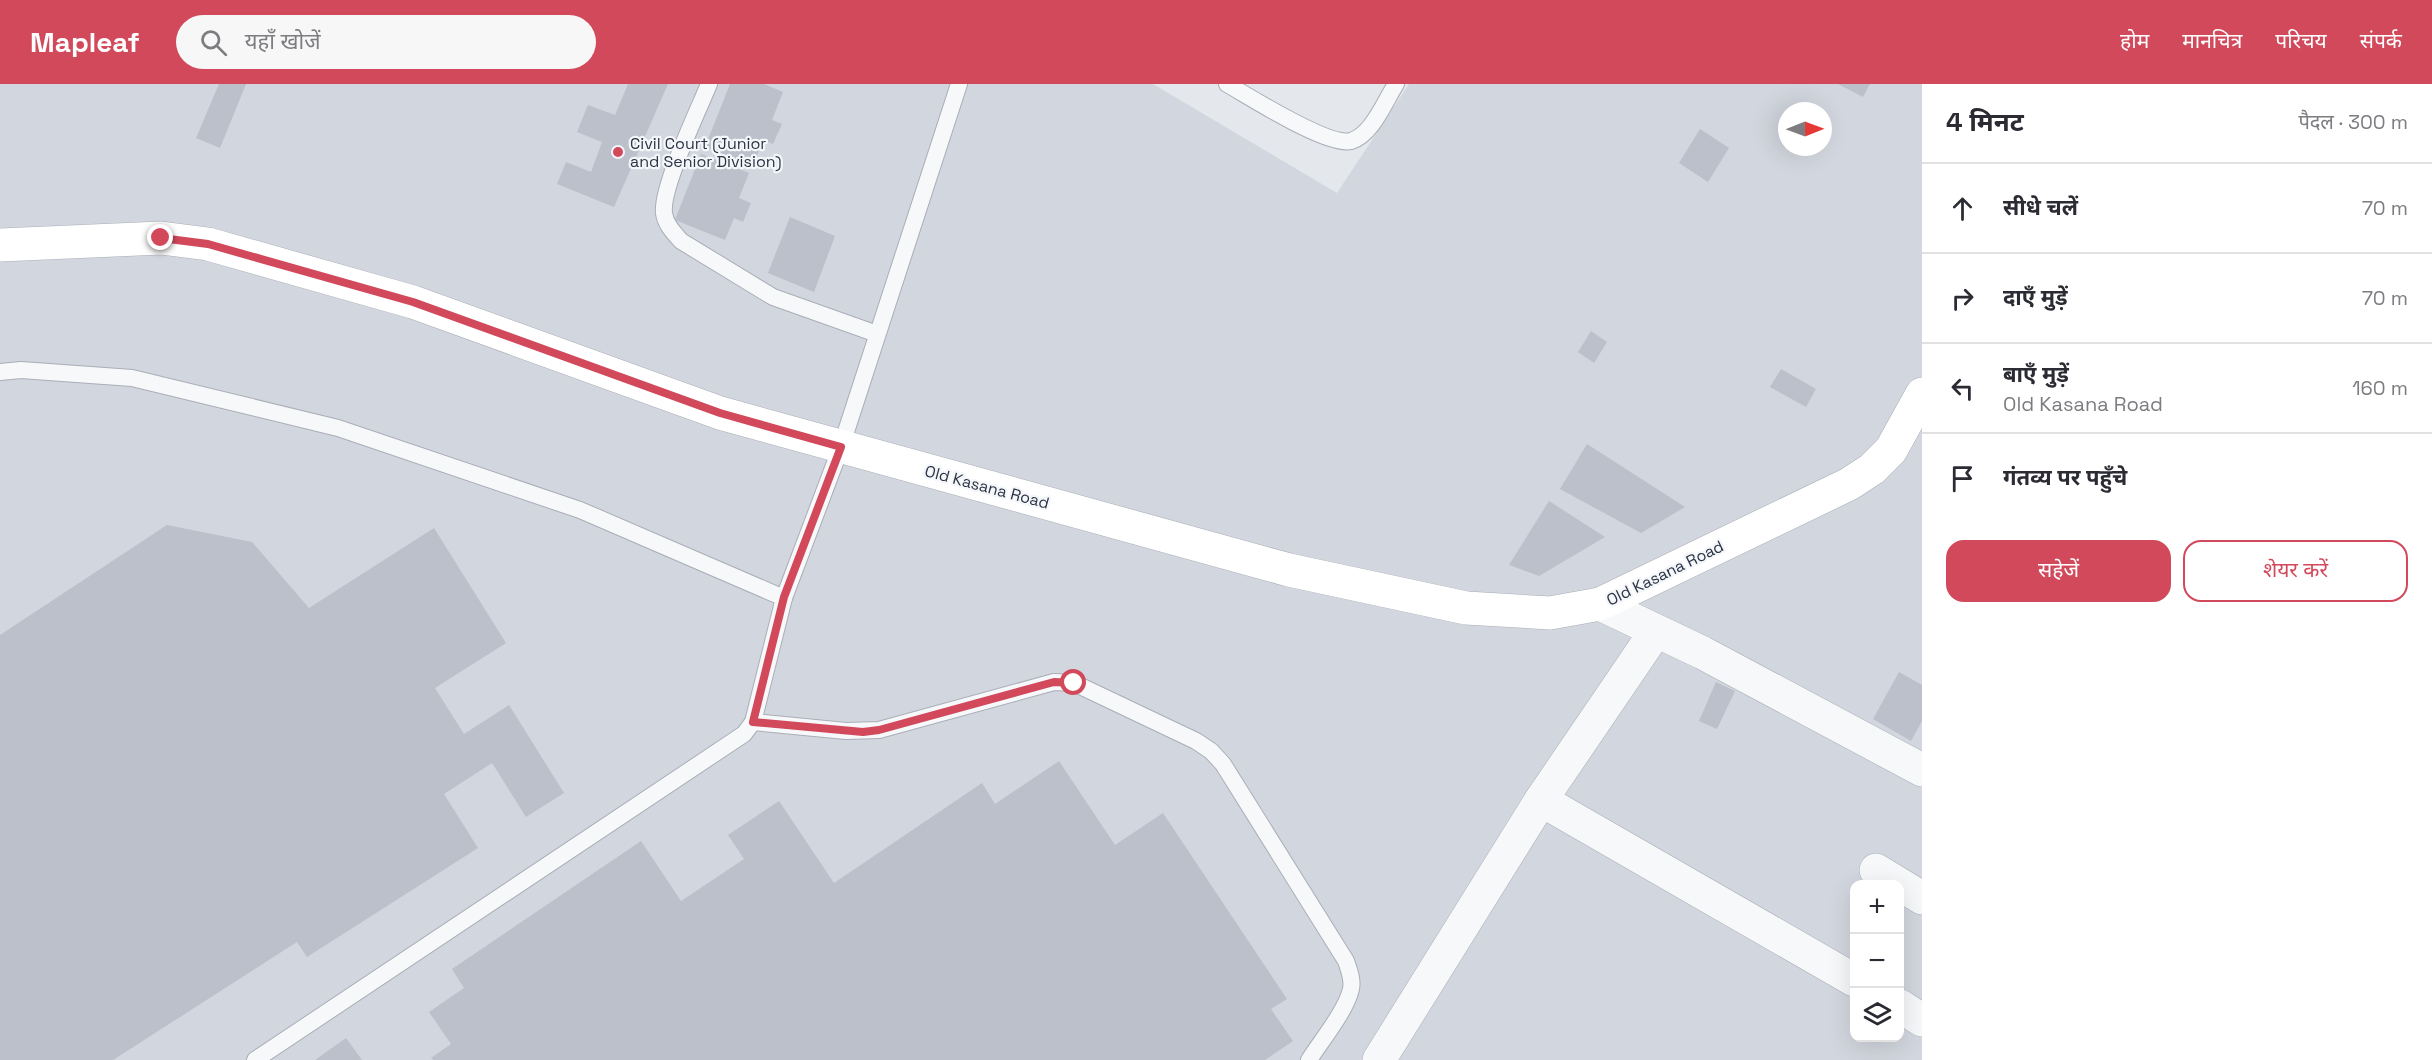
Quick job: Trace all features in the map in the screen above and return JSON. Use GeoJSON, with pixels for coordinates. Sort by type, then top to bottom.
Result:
{"type":"FeatureCollection","features":[{"type":"Feature","properties":{"kind":"street","name":"Old Kasana Road"},"geometry":{"type":"LineString","coordinates":[[0,245],[161,238],[208,244],[413,302],[720,413],[1289,570],[1466,608],[1550,613],[1600,604],[1849,484],[1872,469],[1891,450],[1922,394]]}},
{"type":"Feature","properties":{"kind":"street"},"geometry":{"type":"LineString","coordinates":[[1600,604],[1703,653],[1922,771]]}},
{"type":"Feature","properties":{"kind":"street"},"geometry":{"type":"LineString","coordinates":[[1379,1060],[1541,800],[1656,631]]}},
{"type":"Feature","properties":{"kind":"street"},"geometry":{"type":"LineString","coordinates":[[1541,800],[1850,978]]}},
{"type":"Feature","properties":{"kind":"street"},"geometry":{"type":"LineString","coordinates":[[1876,870],[1922,898]]}},
{"type":"Feature","properties":{"kind":"street"},"geometry":{"type":"LineString","coordinates":[[1904,1009],[1922,1020]]}},
{"type":"Feature","properties":{"kind":"lane"},"geometry":{"type":"LineString","coordinates":[[709,84],[665,193],[664,214],[670,229],[681,241],[773,297],[877,334]]}},
{"type":"Feature","properties":{"kind":"lane"},"geometry":{"type":"LineString","coordinates":[[255,1060],[744,734],[753,722],[784,597],[841,447],[959,84]]}},
{"type":"Feature","properties":{"kind":"lane"},"geometry":{"type":"LineString","coordinates":[[1227,84],[1279,115],[1335,141],[1351,141],[1370,127],[1396,84]]}},
{"type":"Feature","properties":{"kind":"lane"},"geometry":{"type":"LineString","coordinates":[[0,372],[21,370],[132,378],[338,428],[580,510],[784,597]]}},
{"type":"Feature","properties":{"kind":"lane"},"geometry":{"type":"LineString","coordinates":[[753,722],[863,732],[879,730],[1054,682],[1074,683],[1196,741],[1211,751],[1223,764],[1346,961],[1351,974],[1351,988],[1346,1003],[1309,1060]]}},
{"type":"Feature","properties":{"kind":"shaded area"},"geometry":{"type":"Polygon","coordinates":[[[0,84],[1153,84],[1337,193],[1409,84],[1922,84],[1922,1060],[0,1060],[0,84]]]}},
{"type":"Feature","properties":{"kind":"building"},"geometry":{"type":"Polygon","coordinates":[[[219,84],[246,84],[220,148],[196,138],[219,84]]]}},
{"type":"Feature","properties":{"kind":"building","name":"Civil Court (Junior and Senior Division)"},"geometry":{"type":"Polygon","coordinates":[[[628,84],[668,84],[614,207],[557,184],[566,162],[591,172],[602,142],[577,132],[588,105],[615,115],[628,84]]]}},
{"type":"Feature","properties":{"kind":"building"},"geometry":{"type":"Polygon","coordinates":[[[730,84],[764,84],[783,92],[772,120],[782,124],[773,144],[763,140],[753,166],[705,147],[730,84]]]}},
{"type":"Feature","properties":{"kind":"building"},"geometry":{"type":"Polygon","coordinates":[[[1838,84],[1870,84],[1863,97],[1838,84]]]}},
{"type":"Feature","properties":{"kind":"building"},"geometry":{"type":"Polygon","coordinates":[[[1700,129],[1729,148],[1708,182],[1679,163],[1700,129]]]}},
{"type":"Feature","properties":{"kind":"building"},"geometry":{"type":"Polygon","coordinates":[[[701,154],[749,173],[739,198],[751,203],[743,222],[734,218],[725,240],[675,220],[701,154]]]}},
{"type":"Feature","properties":{"kind":"building"},"geometry":{"type":"Polygon","coordinates":[[[790,217],[835,236],[814,292],[768,273],[790,217]]]}},
{"type":"Feature","properties":{"kind":"building"},"geometry":{"type":"Polygon","coordinates":[[[1591,331],[1607,342],[1594,363],[1578,352],[1591,331]]]}},
{"type":"Feature","properties":{"kind":"building"},"geometry":{"type":"Polygon","coordinates":[[[1781,369],[1816,389],[1806,407],[1770,387],[1781,369]]]}},
{"type":"Feature","properties":{"kind":"building"},"geometry":{"type":"Polygon","coordinates":[[[1587,444],[1685,507],[1641,533],[1560,489],[1587,444]]]}},
{"type":"Feature","properties":{"kind":"building"},"geometry":{"type":"Polygon","coordinates":[[[1549,501],[1605,537],[1539,576],[1509,565],[1549,501]]]}},
{"type":"Feature","properties":{"kind":"building"},"geometry":{"type":"Polygon","coordinates":[[[167,525],[252,542],[309,608],[434,528],[506,643],[435,688],[464,734],[509,705],[564,793],[526,817],[492,763],[444,794],[478,848],[307,957],[297,942],[113,1060],[0,1060],[0,635],[167,525]]]}},
{"type":"Feature","properties":{"kind":"building"},"geometry":{"type":"Polygon","coordinates":[[[1899,672],[1922,685],[1922,721],[1911,741],[1873,719],[1899,672]]]}},
{"type":"Feature","properties":{"kind":"building"},"geometry":{"type":"Polygon","coordinates":[[[1716,682],[1735,691],[1717,729],[1699,721],[1716,682]]]}},
{"type":"Feature","properties":{"kind":"building"},"geometry":{"type":"Polygon","coordinates":[[[1059,761],[1115,845],[1163,813],[1287,999],[1271,1009],[1293,1041],[1265,1060],[433,1060],[431,1058],[451,1044],[429,1012],[464,988],[452,969],[641,841],[681,901],[744,859],[728,835],[779,801],[834,883],[982,783],[995,804],[1059,761]]]}},
{"type":"Feature","properties":{"kind":"building"},"geometry":{"type":"Polygon","coordinates":[[[346,1038],[362,1060],[315,1060],[346,1038]]]}},
{"type":"Feature","properties":{"kind":"place","name":"Civil Court (Junior and Senior Division)"},"geometry":{"type":"Point","coordinates":[618,152]}},
{"type":"Feature","properties":{"kind":"route"},"geometry":{"type":"LineString","coordinates":[[161,238],[208,244],[413,302],[720,413],[841,447],[784,597],[753,722],[863,732],[879,730],[1054,682],[1074,683]]}}]}
